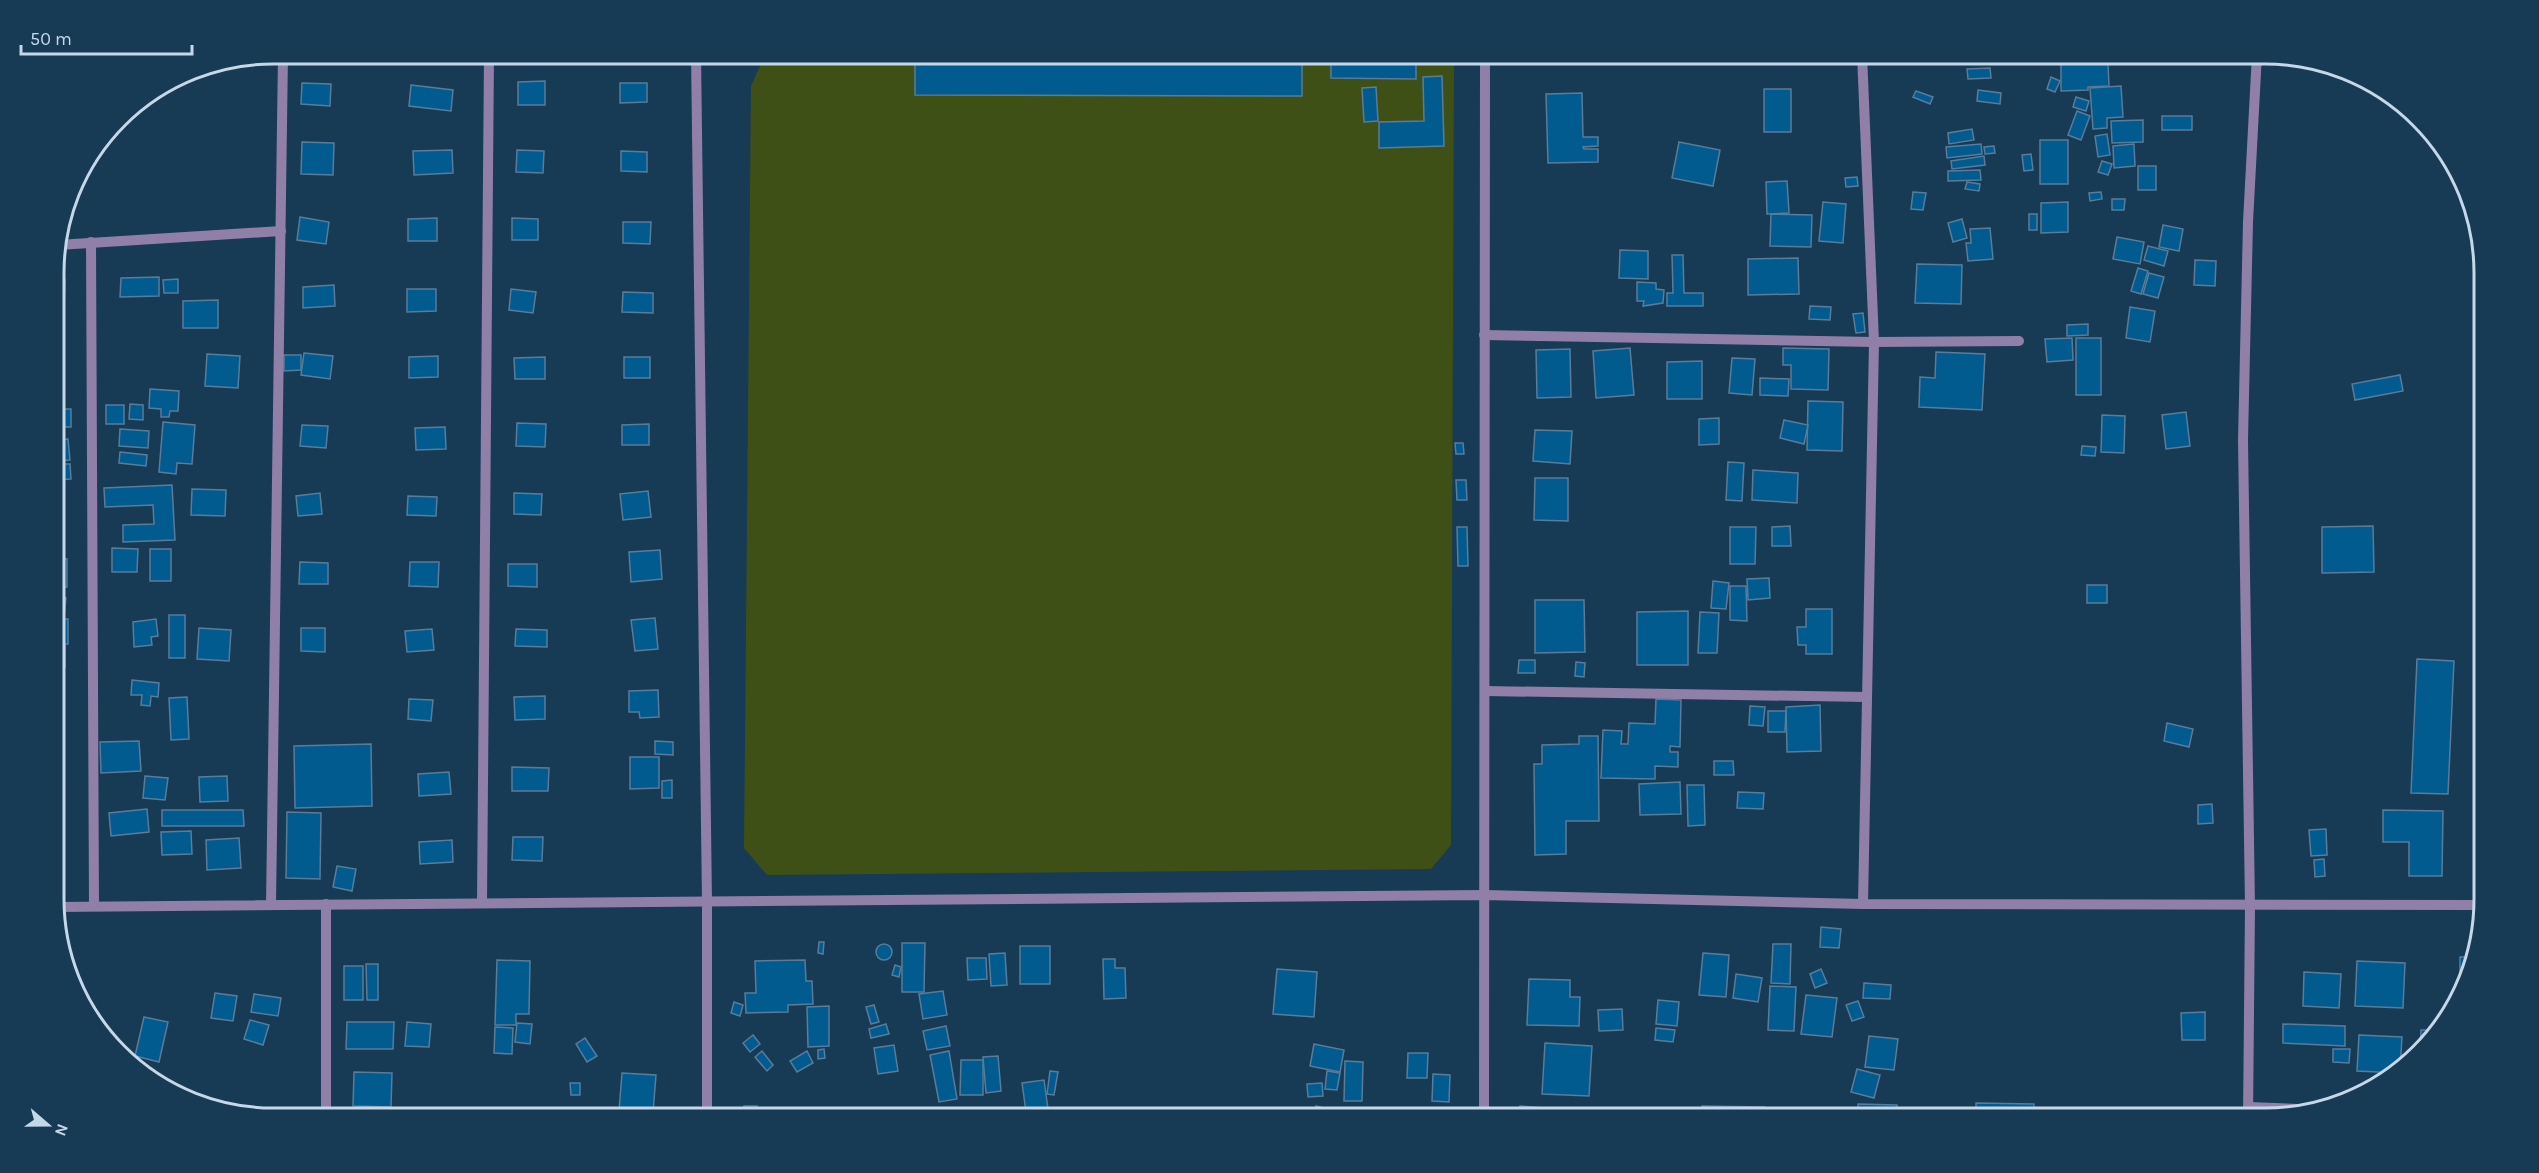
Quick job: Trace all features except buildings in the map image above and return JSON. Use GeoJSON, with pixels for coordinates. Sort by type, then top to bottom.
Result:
{"type":"FeatureCollection","features":[{"type":"Feature","properties":{"kind":"street"},"geometry":{"type":"LineString","coordinates":[[271,905],[283,64]]}},
{"type":"Feature","properties":{"kind":"street"},"geometry":{"type":"LineString","coordinates":[[482,903],[489,64]]}},
{"type":"Feature","properties":{"kind":"street"},"geometry":{"type":"LineString","coordinates":[[696,64],[707,902],[707,1108]]}},
{"type":"Feature","properties":{"kind":"street"},"geometry":{"type":"LineString","coordinates":[[1485,64],[1485,1108]]}},
{"type":"Feature","properties":{"kind":"street"},"geometry":{"type":"LineString","coordinates":[[1862,64],[1874,342],[1863,904]]}},
{"type":"Feature","properties":{"kind":"street"},"geometry":{"type":"LineString","coordinates":[[2248,1108],[2250,906],[2243,440],[2248,222],[2256,64]]}},
{"type":"Feature","properties":{"kind":"street"},"geometry":{"type":"LineString","coordinates":[[67,243],[281,231]]}},
{"type":"Feature","properties":{"kind":"street"},"geometry":{"type":"LineString","coordinates":[[91,242],[94,906]]}},
{"type":"Feature","properties":{"kind":"street"},"geometry":{"type":"LineString","coordinates":[[1485,336],[1874,342],[2019,341]]}},
{"type":"Feature","properties":{"kind":"street"},"geometry":{"type":"LineString","coordinates":[[1485,691],[1867,697]]}},
{"type":"Feature","properties":{"kind":"street"},"geometry":{"type":"LineString","coordinates":[[65,907],[1485,895],[1863,904],[2474,905]]}},
{"type":"Feature","properties":{"kind":"street"},"geometry":{"type":"LineString","coordinates":[[326,904],[326,1108]]}},
{"type":"Feature","properties":{"kind":"green space"},"geometry":{"type":"Polygon","coordinates":[[[761,64],[1454,64],[1451,845],[1431,869],[767,875],[744,848],[751,86],[761,64]]]}}]}
